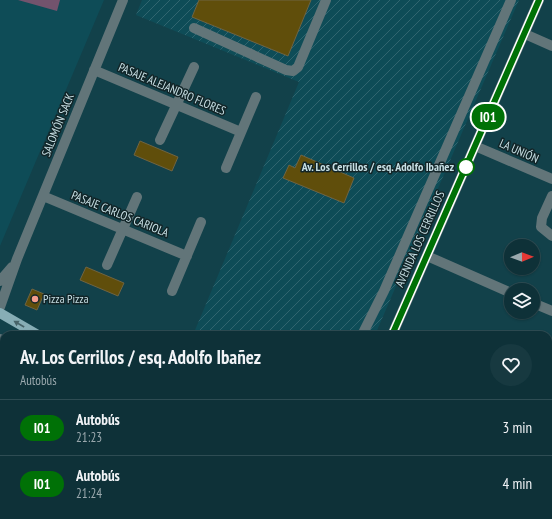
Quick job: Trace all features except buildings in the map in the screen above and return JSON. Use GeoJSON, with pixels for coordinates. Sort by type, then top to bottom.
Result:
{"type":"FeatureCollection","features":[{"type":"Feature","properties":{"kind":"main road"},"geometry":{"type":"LineString","coordinates":[[0,313],[31,331]]}},
{"type":"Feature","properties":{"kind":"street","name":"SALOMÓN SACK"},"geometry":{"type":"LineString","coordinates":[[0,307],[17,259],[123,0]]}},
{"type":"Feature","properties":{"kind":"street"},"geometry":{"type":"LineString","coordinates":[[194,28],[286,70],[293,70],[298,67],[326,0]]}},
{"type":"Feature","properties":{"kind":"street"},"geometry":{"type":"LineString","coordinates":[[364,331],[384,291],[511,0]]}},
{"type":"Feature","properties":{"kind":"street","name":"AVENIDA LOS CERRILLOS"},"geometry":{"type":"LineString","coordinates":[[394,331],[539,0]]}},
{"type":"Feature","properties":{"kind":"street"},"geometry":{"type":"LineString","coordinates":[[524,34],[552,46]]}},
{"type":"Feature","properties":{"kind":"street"},"geometry":{"type":"LineString","coordinates":[[160,140],[194,67]]}},
{"type":"Feature","properties":{"kind":"street","name":"PASAJE ALEJANDRO FLORES"},"geometry":{"type":"LineString","coordinates":[[94,70],[240,132]]}},
{"type":"Feature","properties":{"kind":"street"},"geometry":{"type":"LineString","coordinates":[[226,168],[256,96]]}},
{"type":"Feature","properties":{"kind":"street","name":"LA UNIÓN"},"geometry":{"type":"LineString","coordinates":[[475,146],[552,179]]}},
{"type":"Feature","properties":{"kind":"street","name":"PASAJE CARLOS CARIOLA"},"geometry":{"type":"LineString","coordinates":[[43,196],[187,256]]}},
{"type":"Feature","properties":{"kind":"street"},"geometry":{"type":"LineString","coordinates":[[552,196],[542,218],[541,227],[552,236]]}},
{"type":"Feature","properties":{"kind":"street"},"geometry":{"type":"LineString","coordinates":[[107,265],[137,197]]}},
{"type":"Feature","properties":{"kind":"street"},"geometry":{"type":"LineString","coordinates":[[172,291],[201,222]]}},
{"type":"Feature","properties":{"kind":"street"},"geometry":{"type":"LineString","coordinates":[[427,256],[504,290]]}},
{"type":"Feature","properties":{"kind":"street","name":"SALOMÓN SACK"},"geometry":{"type":"LineString","coordinates":[[0,281],[17,259]]}},
{"type":"Feature","properties":{"kind":"street"},"geometry":{"type":"LineString","coordinates":[[540,306],[552,311]]}},
{"type":"Feature","properties":{"kind":"shaded area"},"geometry":{"type":"Polygon","coordinates":[[[0,0],[104,0],[0,246],[0,0]]]}},
{"type":"Feature","properties":{"kind":"shaded area"},"geometry":{"type":"Polygon","coordinates":[[[18,0],[60,0],[57,11],[18,0]]]}},
{"type":"Feature","properties":{"kind":"shaded area"},"geometry":{"type":"Polygon","coordinates":[[[142,0],[519,0],[377,331],[195,331],[299,82],[136,15],[142,0]]]}},
{"type":"Feature","properties":{"kind":"bus line","name":"I01"},"geometry":{"type":"LineString","coordinates":[[394,331],[539,0]]}},
{"type":"Feature","properties":{"kind":"place","name":"Av. Los Cerrillos / esq. Adolfo Ibañez"},"geometry":{"type":"Point","coordinates":[466,167]}},
{"type":"Feature","properties":{"kind":"place","name":"Pizza Pizza"},"geometry":{"type":"Point","coordinates":[35,299]}}]}
